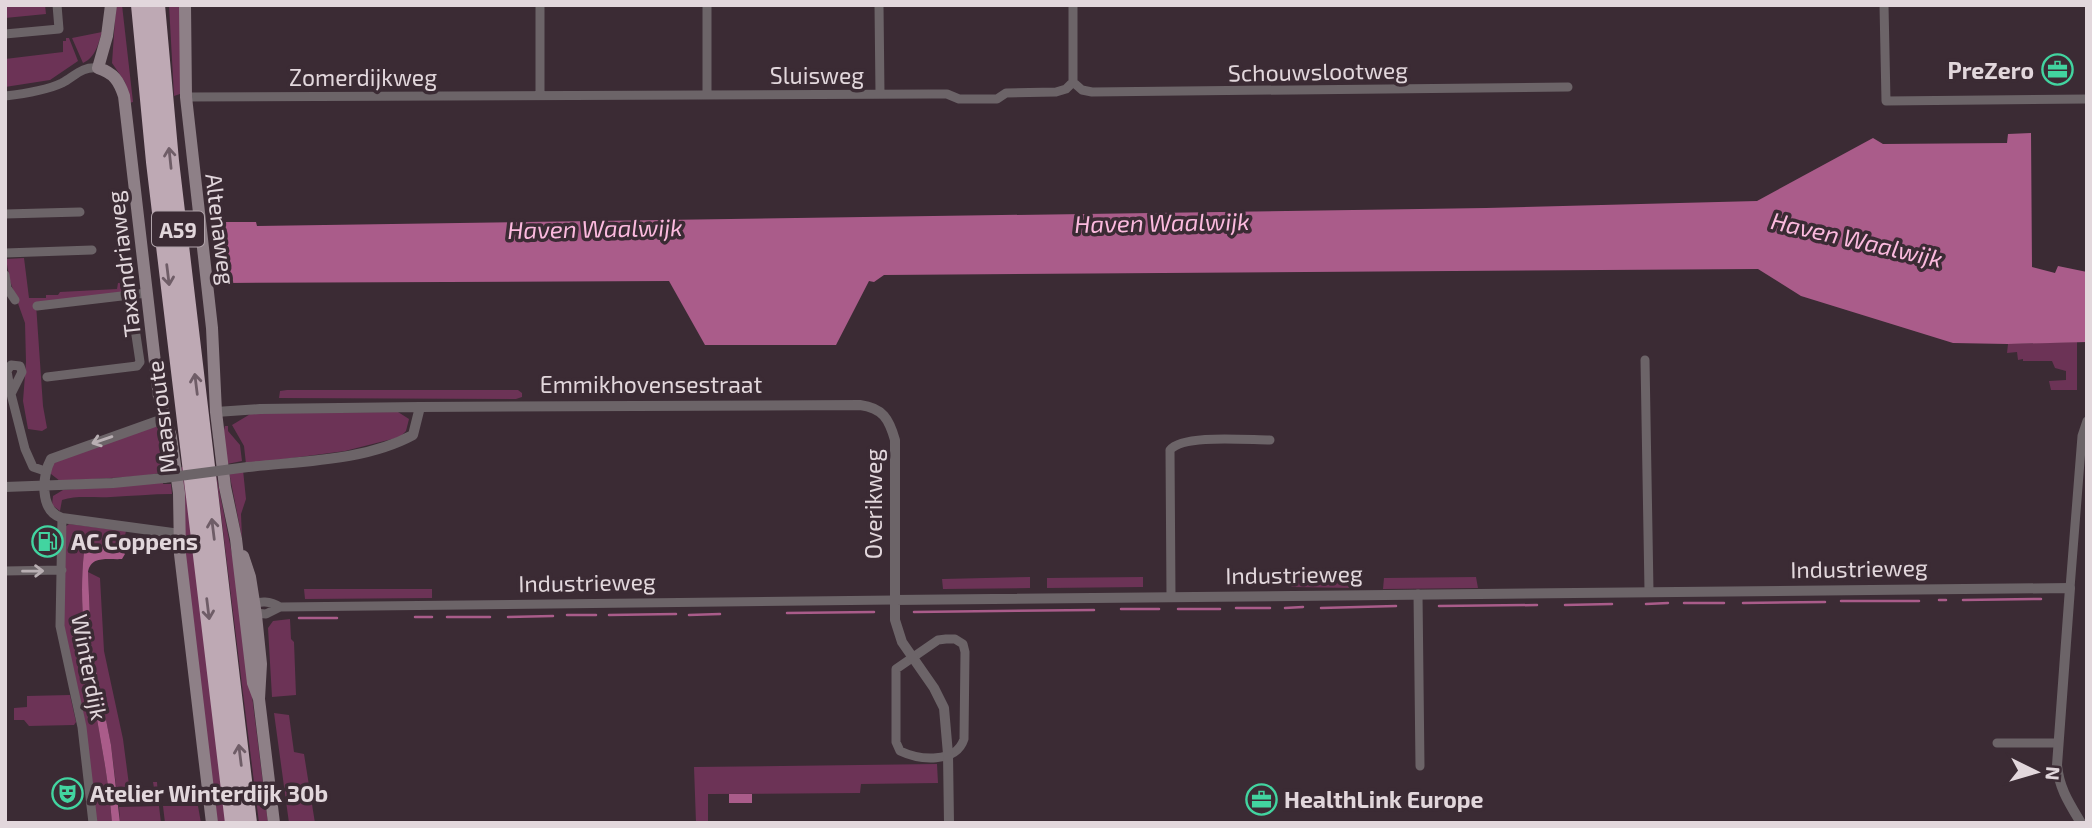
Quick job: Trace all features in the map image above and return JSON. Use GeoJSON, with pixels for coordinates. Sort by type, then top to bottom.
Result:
{"type":"FeatureCollection","features":[{"type":"Feature","properties":{"kind":"highway","name":"Maasroute"},"geometry":{"type":"LineString","coordinates":[[138,5],[234,823]]}},
{"type":"Feature","properties":{"kind":"highway","name":"Maasroute"},"geometry":{"type":"LineString","coordinates":[[156,5],[170,161],[248,823]]}},
{"type":"Feature","properties":{"kind":"main road"},"geometry":{"type":"LineString","coordinates":[[98,68],[107,36],[111,5]]}},
{"type":"Feature","properties":{"kind":"main road","name":"Altenaweg"},"geometry":{"type":"LineString","coordinates":[[185,5],[186,97],[211,320],[216,412],[225,487],[252,609],[253,683],[259,699],[274,823]]}},
{"type":"Feature","properties":{"kind":"main road","name":"Taxandriaweg"},"geometry":{"type":"LineString","coordinates":[[98,68],[107,70],[116,78],[124,96],[159,397],[173,446],[183,586],[212,823]]}},
{"type":"Feature","properties":{"kind":"street"},"geometry":{"type":"LineString","coordinates":[[5,34],[59,29],[57,5]]}},
{"type":"Feature","properties":{"kind":"street"},"geometry":{"type":"LineString","coordinates":[[540,5],[540,95]]}},
{"type":"Feature","properties":{"kind":"street"},"geometry":{"type":"LineString","coordinates":[[707,5],[707,95]]}},
{"type":"Feature","properties":{"kind":"street","name":"Sluisweg"},"geometry":{"type":"LineString","coordinates":[[540,95],[880,94],[879,5]]}},
{"type":"Feature","properties":{"kind":"street"},"geometry":{"type":"LineString","coordinates":[[880,94],[947,94],[960,99],[997,99],[1006,93],[1056,92],[1066,89],[1073,82],[1073,5]]}},
{"type":"Feature","properties":{"kind":"street"},"geometry":{"type":"LineString","coordinates":[[1884,5],[1885,101],[2087,99]]}},
{"type":"Feature","properties":{"kind":"street"},"geometry":{"type":"LineString","coordinates":[[5,96],[49,88],[83,68],[98,68]]}},
{"type":"Feature","properties":{"kind":"street","name":"Schouwslootweg"},"geometry":{"type":"LineString","coordinates":[[1073,82],[1082,90],[1092,92],[1567,87]]}},
{"type":"Feature","properties":{"kind":"street","name":"Zomerdijkweg"},"geometry":{"type":"LineString","coordinates":[[186,97],[540,95]]}},
{"type":"Feature","properties":{"kind":"street"},"geometry":{"type":"LineString","coordinates":[[5,215],[80,212]]}},
{"type":"Feature","properties":{"kind":"street"},"geometry":{"type":"LineString","coordinates":[[5,253],[92,250]]}},
{"type":"Feature","properties":{"kind":"street"},"geometry":{"type":"LineString","coordinates":[[5,275],[7,288],[15,300]]}},
{"type":"Feature","properties":{"kind":"street"},"geometry":{"type":"LineString","coordinates":[[37,306],[148,293]]}},
{"type":"Feature","properties":{"kind":"street","name":"Taxandriaweg"},"geometry":{"type":"LineString","coordinates":[[47,377],[137,366],[140,362],[130,295]]}},
{"type":"Feature","properties":{"kind":"street"},"geometry":{"type":"LineString","coordinates":[[1645,360],[1649,591]]}},
{"type":"Feature","properties":{"kind":"street"},"geometry":{"type":"LineString","coordinates":[[11,394],[29,459],[33,467],[45,471]]}},
{"type":"Feature","properties":{"kind":"street","name":"Emmikhovensestraat"},"geometry":{"type":"LineString","coordinates":[[216,412],[420,407],[860,405],[881,411]]}},
{"type":"Feature","properties":{"kind":"street"},"geometry":{"type":"LineString","coordinates":[[5,487],[164,478],[348,455],[401,441],[413,435],[420,407]]}},
{"type":"Feature","properties":{"kind":"street","name":"Overikweg"},"geometry":{"type":"LineString","coordinates":[[881,411],[890,421],[895,440],[894,600]]}},
{"type":"Feature","properties":{"kind":"street"},"geometry":{"type":"LineString","coordinates":[[166,418],[51,458],[45,471],[45,486],[48,506],[52,513],[62,518],[180,534]]}},
{"type":"Feature","properties":{"kind":"street"},"geometry":{"type":"LineString","coordinates":[[2081,823],[2063,794],[2059,781],[2058,743],[2082,436],[2087,421]]}},
{"type":"Feature","properties":{"kind":"street"},"geometry":{"type":"LineString","coordinates":[[1171,596],[1170,450],[1175,444],[1189,441],[1269,440]]}},
{"type":"Feature","properties":{"kind":"street","name":"Winterdijk"},"geometry":{"type":"LineString","coordinates":[[62,518],[60,626],[82,727],[93,823]]}},
{"type":"Feature","properties":{"kind":"street"},"geometry":{"type":"LineString","coordinates":[[5,571],[62,570]]}},
{"type":"Feature","properties":{"kind":"street","name":"Industrieweg"},"geometry":{"type":"LineString","coordinates":[[252,609],[266,614],[280,607],[2070,588]]}},
{"type":"Feature","properties":{"kind":"street"},"geometry":{"type":"LineString","coordinates":[[1418,594],[1420,766]]}},
{"type":"Feature","properties":{"kind":"street"},"geometry":{"type":"LineString","coordinates":[[894,600],[895,620],[902,642],[941,700],[948,754],[949,823]]}},
{"type":"Feature","properties":{"kind":"street"},"geometry":{"type":"LineString","coordinates":[[955,639],[963,644],[964,739],[958,749],[948,754],[940,758],[911,756],[900,751],[896,742],[896,669],[938,640],[955,639]]}},
{"type":"Feature","properties":{"kind":"street"},"geometry":{"type":"LineString","coordinates":[[1997,743],[2058,743]]}},
{"type":"Feature","properties":{"kind":"shaded area"},"geometry":{"type":"Polygon","coordinates":[[[5,5],[45,5],[46,14],[5,18],[5,5]]]}},
{"type":"Feature","properties":{"kind":"shaded area"},"geometry":{"type":"Polygon","coordinates":[[[116,5],[122,5],[133,102],[129,103],[125,82],[112,63],[116,5]]]}},
{"type":"Feature","properties":{"kind":"shaded area"},"geometry":{"type":"Polygon","coordinates":[[[169,5],[180,5],[180,94],[174,96],[169,5]]]}},
{"type":"Feature","properties":{"kind":"shaded area"},"geometry":{"type":"Polygon","coordinates":[[[102,32],[94,54],[83,63],[72,38],[102,32]]]}},
{"type":"Feature","properties":{"kind":"shaded area"},"geometry":{"type":"Polygon","coordinates":[[[66,38],[69,38],[78,61],[50,80],[5,87],[5,59],[63,52],[63,41],[66,41],[66,38]]]}},
{"type":"Feature","properties":{"kind":"shaded area"},"geometry":{"type":"Polygon","coordinates":[[[24,258],[29,298],[46,298],[46,295],[58,295],[60,292],[117,289],[118,283],[137,282],[138,292],[36,304],[47,428],[42,431],[28,429],[23,401],[25,323],[10,281],[6,259],[24,258]]]}},
{"type":"Feature","properties":{"kind":"shaded area"},"geometry":{"type":"Polygon","coordinates":[[[2077,342],[2077,390],[2051,390],[2049,381],[2066,380],[2066,371],[2055,368],[2052,361],[2023,361],[2018,360],[2017,352],[2007,353],[2008,344],[2077,342]]]}},
{"type":"Feature","properties":{"kind":"shaded area"},"geometry":{"type":"Polygon","coordinates":[[[518,390],[522,397],[279,398],[280,391],[518,390]]]}},
{"type":"Feature","properties":{"kind":"shaded area"},"geometry":{"type":"Polygon","coordinates":[[[398,412],[409,419],[406,431],[400,437],[345,451],[246,464],[244,446],[232,425],[252,413],[398,412]]]}},
{"type":"Feature","properties":{"kind":"shaded area"},"geometry":{"type":"Polygon","coordinates":[[[156,426],[165,434],[170,471],[144,476],[60,481],[51,474],[54,460],[156,426]]]}},
{"type":"Feature","properties":{"kind":"shaded area"},"geometry":{"type":"Polygon","coordinates":[[[225,426],[228,426],[228,431],[240,445],[242,461],[227,464],[223,434],[225,426]]]}},
{"type":"Feature","properties":{"kind":"shaded area"},"geometry":{"type":"Polygon","coordinates":[[[183,467],[227,823],[216,823],[184,559],[178,468],[183,467]]]}},
{"type":"Feature","properties":{"kind":"shaded area"},"geometry":{"type":"Polygon","coordinates":[[[243,470],[246,499],[241,514],[242,538],[229,472],[243,470]]]}},
{"type":"Feature","properties":{"kind":"shaded area"},"geometry":{"type":"Polygon","coordinates":[[[216,474],[238,584],[268,823],[259,823],[216,474]]]}},
{"type":"Feature","properties":{"kind":"shaded area"},"geometry":{"type":"Polygon","coordinates":[[[163,482],[171,484],[172,494],[73,498],[62,500],[60,511],[52,505],[53,496],[63,490],[163,482]]]}},
{"type":"Feature","properties":{"kind":"shaded area"},"geometry":{"type":"Polygon","coordinates":[[[69,524],[126,531],[122,550],[92,546],[84,552],[82,586],[87,654],[112,823],[95,823],[63,627],[65,527],[69,524]]]}},
{"type":"Feature","properties":{"kind":"shaded area"},"geometry":{"type":"Polygon","coordinates":[[[88,572],[100,578],[104,651],[123,739],[129,785],[135,785],[136,790],[154,788],[153,782],[157,782],[158,796],[118,801],[111,745],[91,644],[88,572]]]}},
{"type":"Feature","properties":{"kind":"shaded area"},"geometry":{"type":"Polygon","coordinates":[[[1292,575],[1354,575],[1355,588],[1291,587],[1292,575]]]}},
{"type":"Feature","properties":{"kind":"shaded area"},"geometry":{"type":"Polygon","coordinates":[[[1030,577],[1030,588],[943,589],[942,579],[1030,577]]]}},
{"type":"Feature","properties":{"kind":"shaded area"},"geometry":{"type":"Polygon","coordinates":[[[1143,577],[1143,587],[1047,588],[1047,578],[1143,577]]]}},
{"type":"Feature","properties":{"kind":"shaded area"},"geometry":{"type":"Polygon","coordinates":[[[1476,577],[1478,588],[1383,589],[1384,578],[1476,577]]]}},
{"type":"Feature","properties":{"kind":"shaded area"},"geometry":{"type":"Polygon","coordinates":[[[304,589],[432,589],[432,598],[305,599],[304,589]]]}},
{"type":"Feature","properties":{"kind":"shaded area"},"geometry":{"type":"Polygon","coordinates":[[[290,619],[291,639],[294,642],[296,695],[272,697],[268,628],[273,621],[290,619]]]}},
{"type":"Feature","properties":{"kind":"shaded area"},"geometry":{"type":"Polygon","coordinates":[[[70,695],[76,722],[74,725],[29,726],[24,720],[14,720],[14,708],[27,707],[27,696],[70,695]]]}},
{"type":"Feature","properties":{"kind":"shaded area"},"geometry":{"type":"Polygon","coordinates":[[[274,713],[289,715],[294,752],[304,754],[315,823],[289,823],[274,713]]]}},
{"type":"Feature","properties":{"kind":"shaded area"},"geometry":{"type":"Polygon","coordinates":[[[937,764],[938,783],[861,784],[860,793],[708,794],[708,823],[696,823],[694,767],[937,764]]]}},
{"type":"Feature","properties":{"kind":"shaded area"},"geometry":{"type":"Polygon","coordinates":[[[159,806],[161,823],[120,823],[119,807],[159,806]]]}},
{"type":"Feature","properties":{"kind":"shaded area"},"geometry":{"type":"Polygon","coordinates":[[[163,806],[198,806],[201,823],[165,823],[163,806]]]}},
{"type":"Feature","properties":{"kind":"water","name":"Haven Waalwijk"},"geometry":{"type":"Polygon","coordinates":[[[2031,133],[2032,267],[2055,273],[2058,266],[2087,272],[2087,342],[1953,343],[1801,296],[1758,269],[884,275],[874,282],[869,281],[836,345],[705,345],[669,281],[225,283],[217,225],[220,222],[256,222],[257,226],[1486,208],[1757,201],[1873,138],[1883,144],[2007,143],[2008,134],[2031,133]]]}},
{"type":"Feature","properties":{"kind":"water"},"geometry":{"type":"Polygon","coordinates":[[[92,545],[122,550],[125,554],[122,559],[97,561],[88,572],[91,644],[111,745],[120,823],[112,823],[83,620],[84,552],[92,545]]]}},
{"type":"Feature","properties":{"kind":"water"},"geometry":{"type":"Polygon","coordinates":[[[729,794],[752,794],[752,803],[729,803],[729,794]]]}},
{"type":"Feature","properties":{"kind":"waterway"},"geometry":{"type":"LineString","coordinates":[[1963,600],[2041,599]]}},
{"type":"Feature","properties":{"kind":"waterway"},"geometry":{"type":"LineString","coordinates":[[1939,600],[1946,600]]}},
{"type":"Feature","properties":{"kind":"waterway"},"geometry":{"type":"LineString","coordinates":[[1841,601],[1919,601]]}},
{"type":"Feature","properties":{"kind":"waterway"},"geometry":{"type":"LineString","coordinates":[[1743,603],[1825,602]]}},
{"type":"Feature","properties":{"kind":"waterway"},"geometry":{"type":"LineString","coordinates":[[1646,604],[1668,603]]}},
{"type":"Feature","properties":{"kind":"waterway"},"geometry":{"type":"LineString","coordinates":[[1684,603],[1724,603]]}},
{"type":"Feature","properties":{"kind":"waterway"},"geometry":{"type":"LineString","coordinates":[[1565,605],[1612,604]]}},
{"type":"Feature","properties":{"kind":"waterway"},"geometry":{"type":"LineString","coordinates":[[1439,606],[1537,605]]}},
{"type":"Feature","properties":{"kind":"waterway"},"geometry":{"type":"LineString","coordinates":[[1321,608],[1396,606]]}},
{"type":"Feature","properties":{"kind":"waterway"},"geometry":{"type":"LineString","coordinates":[[1285,608],[1303,607]]}},
{"type":"Feature","properties":{"kind":"waterway"},"geometry":{"type":"LineString","coordinates":[[1236,608],[1270,608]]}},
{"type":"Feature","properties":{"kind":"waterway"},"geometry":{"type":"LineString","coordinates":[[1121,609],[1159,609]]}},
{"type":"Feature","properties":{"kind":"waterway"},"geometry":{"type":"LineString","coordinates":[[1178,609],[1220,609]]}},
{"type":"Feature","properties":{"kind":"waterway"},"geometry":{"type":"LineString","coordinates":[[914,612],[1094,610]]}},
{"type":"Feature","properties":{"kind":"waterway"},"geometry":{"type":"LineString","coordinates":[[787,613],[874,612]]}},
{"type":"Feature","properties":{"kind":"waterway"},"geometry":{"type":"LineString","coordinates":[[609,615],[676,614]]}},
{"type":"Feature","properties":{"kind":"waterway"},"geometry":{"type":"LineString","coordinates":[[689,615],[720,614]]}},
{"type":"Feature","properties":{"kind":"waterway"},"geometry":{"type":"LineString","coordinates":[[567,615],[596,615]]}},
{"type":"Feature","properties":{"kind":"waterway"},"geometry":{"type":"LineString","coordinates":[[508,617],[553,616]]}},
{"type":"Feature","properties":{"kind":"waterway"},"geometry":{"type":"LineString","coordinates":[[415,617],[432,617]]}},
{"type":"Feature","properties":{"kind":"waterway"},"geometry":{"type":"LineString","coordinates":[[447,617],[490,617]]}},
{"type":"Feature","properties":{"kind":"waterway"},"geometry":{"type":"LineString","coordinates":[[299,618],[337,618]]}},
{"type":"Feature","properties":{"kind":"place","name":"PreZero"},"geometry":{"type":"Point","coordinates":[2057,70]}},
{"type":"Feature","properties":{"kind":"place","name":"AC Coppens"},"geometry":{"type":"Point","coordinates":[48,541]}},
{"type":"Feature","properties":{"kind":"place","name":"Atelier Winterdijk 30b"},"geometry":{"type":"Point","coordinates":[67,793]}},
{"type":"Feature","properties":{"kind":"place","name":"HealthLink Europe"},"geometry":{"type":"Point","coordinates":[1261,799]}}]}
